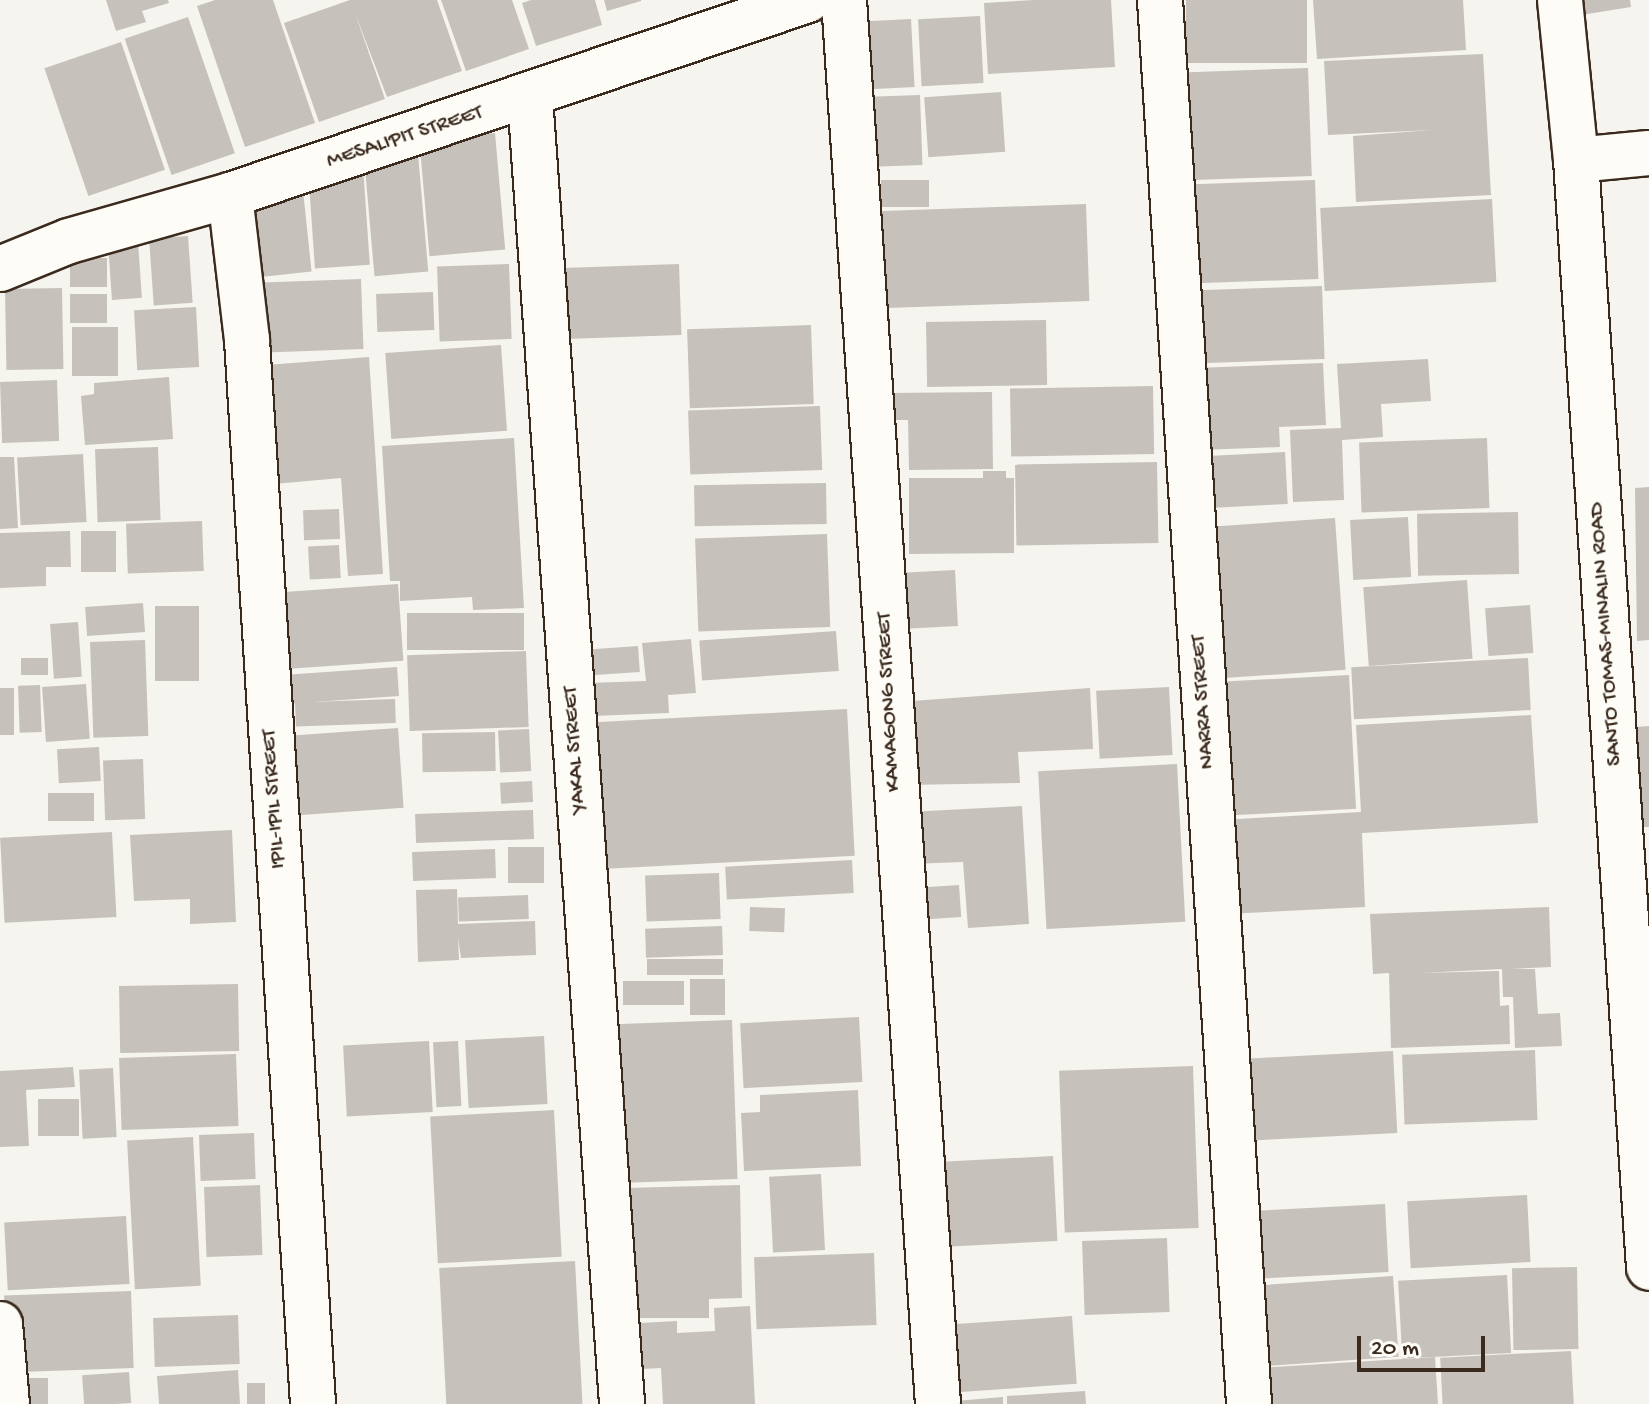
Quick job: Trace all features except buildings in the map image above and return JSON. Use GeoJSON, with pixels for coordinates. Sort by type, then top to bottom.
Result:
{"type":"FeatureCollection","features":[{"type":"Feature","properties":{"kind":"street","name":"MESALIPIT STREET"},"geometry":{"type":"LineString","coordinates":[[0,269],[69,241],[230,195],[530,97],[808,0]]}},
{"type":"Feature","properties":{"kind":"street","name":"KAMAGONG STREET"},"geometry":{"type":"LineString","coordinates":[[844,0],[938,1404]]}},
{"type":"Feature","properties":{"kind":"street","name":"NARRA STREET"},"geometry":{"type":"LineString","coordinates":[[1160,0],[1249,1404]]}},
{"type":"Feature","properties":{"kind":"street","name":"SANTO TOMAS-MINALIN ROAD"},"geometry":{"type":"LineString","coordinates":[[1560,0],[1576,160],[1648,1252]]}},
{"type":"Feature","properties":{"kind":"street","name":"YAKAL STREET"},"geometry":{"type":"LineString","coordinates":[[530,97],[622,1404]]}},
{"type":"Feature","properties":{"kind":"street"},"geometry":{"type":"LineString","coordinates":[[1576,160],[1649,153]]}},
{"type":"Feature","properties":{"kind":"street","name":"IPIL-IPIL STREET"},"geometry":{"type":"LineString","coordinates":[[230,195],[247,340],[313,1404]]}},
{"type":"Feature","properties":{"kind":"street"},"geometry":{"type":"LineString","coordinates":[[0,1324],[7,1404]]}}]}
